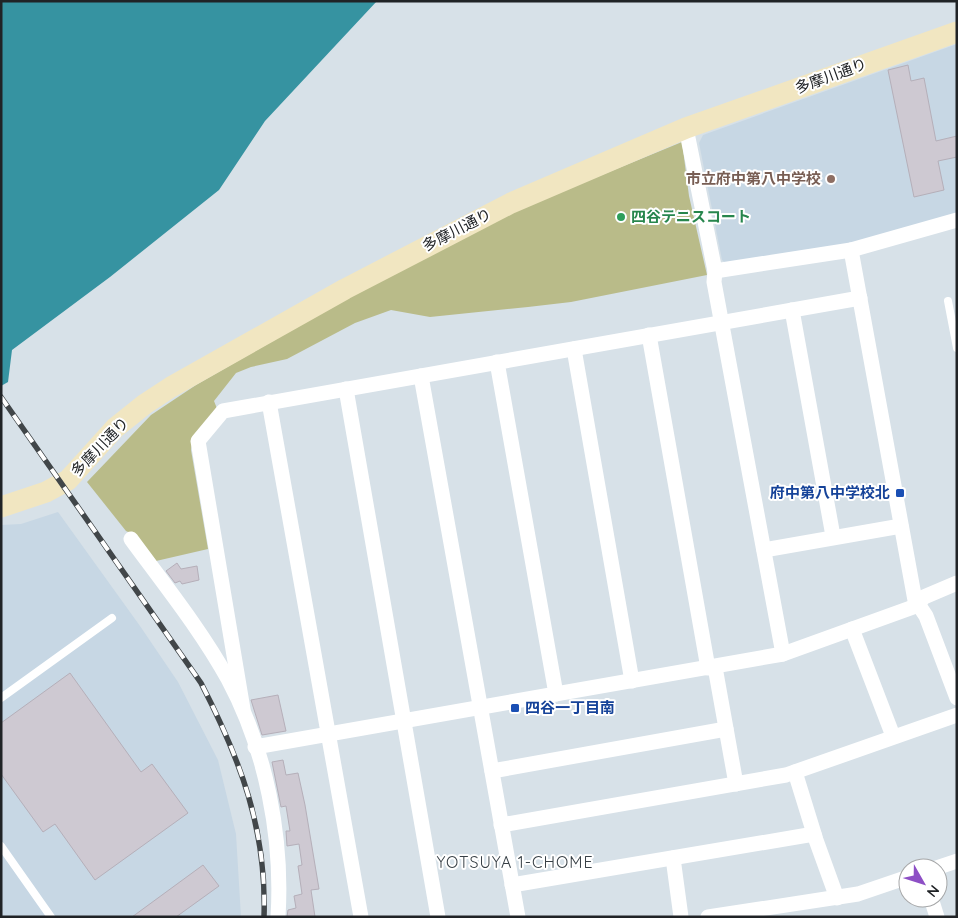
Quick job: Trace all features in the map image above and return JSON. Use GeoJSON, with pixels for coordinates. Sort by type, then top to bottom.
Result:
{"type":"FeatureCollection","features":[{"type":"Feature","properties":{"kind":"street","name":"多摩川通り"},"geometry":{"type":"LineString","coordinates":[[1,507],[46,492],[68,480],[115,428],[145,404],[345,288],[511,202],[686,128],[957,32]]}},
{"type":"Feature","properties":{"kind":"street"},"geometry":{"type":"LineString","coordinates":[[686,128],[715,271],[714,282],[721,323],[783,654]]}},
{"type":"Feature","properties":{"kind":"street"},"geometry":{"type":"LineString","coordinates":[[715,271],[851,250],[957,220]]}},
{"type":"Feature","properties":{"kind":"street"},"geometry":{"type":"LineString","coordinates":[[851,250],[901,526],[918,606],[957,698]]}},
{"type":"Feature","properties":{"kind":"street"},"geometry":{"type":"LineString","coordinates":[[242,709],[198,441],[224,411],[860,298]]}},
{"type":"Feature","properties":{"kind":"street"},"geometry":{"type":"LineString","coordinates":[[792,310],[833,536]]}},
{"type":"Feature","properties":{"kind":"street"},"geometry":{"type":"LineString","coordinates":[[649,335],[736,784]]}},
{"type":"Feature","properties":{"kind":"street"},"geometry":{"type":"LineString","coordinates":[[574,349],[632,681]]}},
{"type":"Feature","properties":{"kind":"street"},"geometry":{"type":"LineString","coordinates":[[497,362],[556,694]]}},
{"type":"Feature","properties":{"kind":"street"},"geometry":{"type":"LineString","coordinates":[[421,376],[518,917]]}},
{"type":"Feature","properties":{"kind":"street"},"geometry":{"type":"LineString","coordinates":[[346,389],[438,917]]}},
{"type":"Feature","properties":{"kind":"street"},"geometry":{"type":"LineString","coordinates":[[270,402],[361,917]]}},
{"type":"Feature","properties":{"kind":"street"},"geometry":{"type":"LineString","coordinates":[[764,550],[833,536],[901,526]]}},
{"type":"Feature","properties":{"kind":"street"},"geometry":{"type":"LineString","coordinates":[[131,539],[228,678],[242,709],[268,790],[276,830],[280,892],[278,917]]}},
{"type":"Feature","properties":{"kind":"street"},"geometry":{"type":"LineString","coordinates":[[918,606],[924,597],[957,583]]}},
{"type":"Feature","properties":{"kind":"street"},"geometry":{"type":"LineString","coordinates":[[255,747],[783,654],[957,594]]}},
{"type":"Feature","properties":{"kind":"street"},"geometry":{"type":"LineString","coordinates":[[852,629],[893,736]]}},
{"type":"Feature","properties":{"kind":"street"},"geometry":{"type":"LineString","coordinates":[[501,825],[795,772],[957,715]]}},
{"type":"Feature","properties":{"kind":"street"},"geometry":{"type":"LineString","coordinates":[[492,770],[726,729]]}},
{"type":"Feature","properties":{"kind":"street"},"geometry":{"type":"LineString","coordinates":[[795,772],[836,898]]}},
{"type":"Feature","properties":{"kind":"street"},"geometry":{"type":"LineString","coordinates":[[512,885],[814,834]]}},
{"type":"Feature","properties":{"kind":"street"},"geometry":{"type":"LineString","coordinates":[[673,858],[682,917]]}},
{"type":"Feature","properties":{"kind":"street"},"geometry":{"type":"LineString","coordinates":[[708,917],[858,894],[898,881]]}},
{"type":"Feature","properties":{"kind":"lane"},"geometry":{"type":"LineString","coordinates":[[948,300],[957,348]]}},
{"type":"Feature","properties":{"kind":"lane"},"geometry":{"type":"LineString","coordinates":[[1,698],[112,618]]}},
{"type":"Feature","properties":{"kind":"lane"},"geometry":{"type":"LineString","coordinates":[[1,846],[51,917]]}},
{"type":"Feature","properties":{"kind":"shaded area","name":"市立府中第八中学校"},"geometry":{"type":"Polygon","coordinates":[[[957,44],[957,215],[848,246],[728,265],[722,260],[699,143],[703,135],[957,44]]]}},
{"type":"Feature","properties":{"kind":"shaded area"},"geometry":{"type":"Polygon","coordinates":[[[58,512],[178,682],[218,760],[236,834],[241,917],[1,917],[1,525],[21,524],[58,512]]]}},
{"type":"Feature","properties":{"kind":"green space"},"geometry":{"type":"Polygon","coordinates":[[[682,142],[689,196],[707,275],[571,302],[528,307],[430,317],[391,310],[355,323],[287,359],[251,367],[236,373],[214,401],[218,411],[193,439],[191,450],[208,549],[156,561],[137,536],[126,531],[87,482],[151,415],[196,385],[370,285],[514,211],[682,142]]]}},
{"type":"Feature","properties":{"kind":"water"},"geometry":{"type":"Polygon","coordinates":[[[1,1],[377,1],[265,121],[219,190],[110,277],[12,350],[8,382],[1,386],[1,1]]]}},
{"type":"Feature","properties":{"kind":"building"},"geometry":{"type":"Polygon","coordinates":[[[908,65],[911,81],[924,78],[936,141],[957,136],[957,157],[938,161],[944,190],[914,197],[888,70],[908,65]]]}},
{"type":"Feature","properties":{"kind":"building"},"geometry":{"type":"Polygon","coordinates":[[[177,563],[181,569],[197,566],[199,580],[182,584],[180,581],[175,583],[166,571],[177,563]]]}},
{"type":"Feature","properties":{"kind":"building"},"geometry":{"type":"Polygon","coordinates":[[[70,673],[141,772],[152,764],[188,813],[95,880],[55,824],[43,832],[1,774],[1,723],[70,673]]]}},
{"type":"Feature","properties":{"kind":"building"},"geometry":{"type":"Polygon","coordinates":[[[278,695],[286,731],[262,735],[251,700],[278,695]]]}},
{"type":"Feature","properties":{"kind":"building"},"geometry":{"type":"Polygon","coordinates":[[[283,760],[286,775],[298,773],[305,805],[319,889],[311,890],[315,917],[287,917],[288,910],[296,908],[294,896],[302,894],[298,866],[302,865],[299,844],[287,846],[286,831],[290,831],[286,806],[281,807],[272,762],[283,760]]]}},
{"type":"Feature","properties":{"kind":"building"},"geometry":{"type":"Polygon","coordinates":[[[203,865],[219,886],[176,917],[132,917],[203,865]]]}},
{"type":"Feature","properties":{"kind":"railway"},"geometry":{"type":"LineString","coordinates":[[1,397],[201,683],[228,739],[239,767],[256,824],[264,885],[264,917]]}},
{"type":"Feature","properties":{"kind":"place","name":"市立府中第八中学校"},"geometry":{"type":"Point","coordinates":[831,179]}},
{"type":"Feature","properties":{"kind":"place","name":"四谷テニスコート"},"geometry":{"type":"Point","coordinates":[621,217]}},
{"type":"Feature","properties":{"kind":"place","name":"府中第八中学校北"},"geometry":{"type":"Point","coordinates":[900,493]}},
{"type":"Feature","properties":{"kind":"place","name":"四谷一丁目南"},"geometry":{"type":"Point","coordinates":[515,708]}},
{"type":"Feature","properties":{"kind":"district","name":"YOTSUYA 1-CHOME"},"geometry":{"type":"Point","coordinates":[515,862]}}]}
